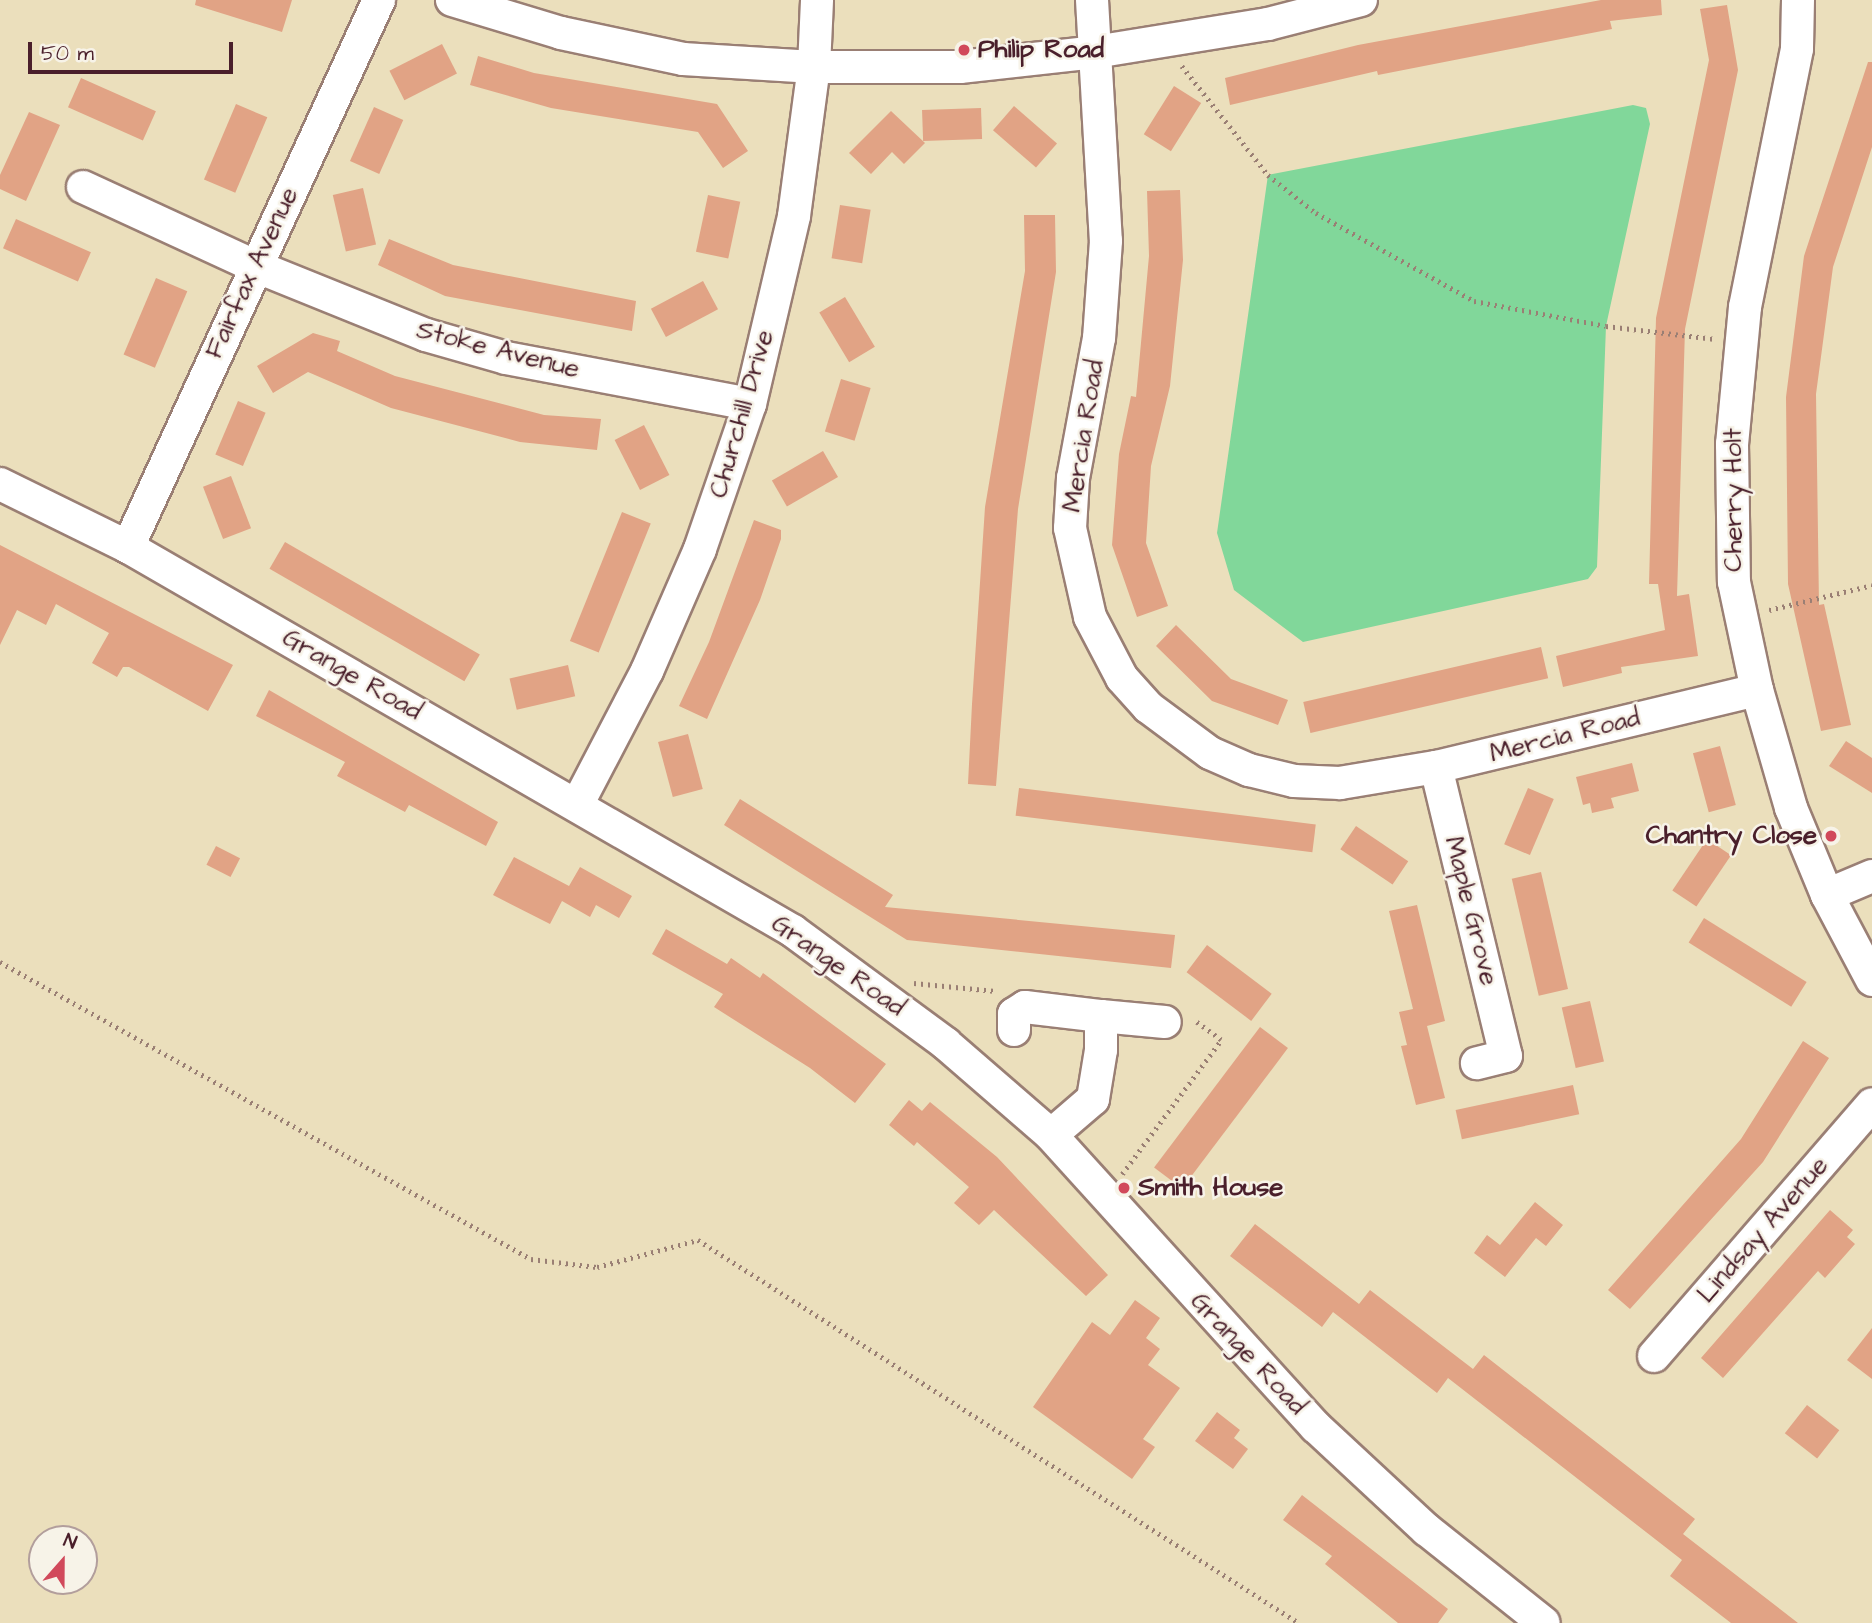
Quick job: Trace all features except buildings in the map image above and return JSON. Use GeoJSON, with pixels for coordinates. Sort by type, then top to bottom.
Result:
{"type":"FeatureCollection","features":[{"type":"Feature","properties":{"kind":"street","name":"Fairfax Avenue"},"geometry":{"type":"LineString","coordinates":[[128,547],[379,0]]}},
{"type":"Feature","properties":{"kind":"street"},"geometry":{"type":"LineString","coordinates":[[452,0],[561,33],[683,59],[814,67],[960,67],[1095,52],[1268,24],[1361,0]]}},
{"type":"Feature","properties":{"kind":"street","name":"Churchill Drive"},"geometry":{"type":"LineString","coordinates":[[578,803],[647,671],[700,549],[750,404],[794,216],[814,67],[817,0]]}},
{"type":"Feature","properties":{"kind":"street","name":"Mercia Road"},"geometry":{"type":"LineString","coordinates":[[1093,0],[1105,188],[1104,293],[1073,478],[1070,528],[1081,589],[1104,649],[1148,707],[1210,753],[1249,770],[1294,781],[1340,783],[1436,767],[1757,690]]}},
{"type":"Feature","properties":{"kind":"street","name":"Cherry Holt"},"geometry":{"type":"LineString","coordinates":[[1798,0],[1797,50],[1742,342],[1732,444],[1734,582],[1757,690],[1791,808],[1827,895],[1872,980]]}},
{"type":"Feature","properties":{"kind":"street","name":"Stoke Avenue"},"geometry":{"type":"LineString","coordinates":[[83,187],[255,266],[426,335],[492,354],[750,404]]}},
{"type":"Feature","properties":{"kind":"street","name":"Grange Road"},"geometry":{"type":"LineString","coordinates":[[0,484],[128,547],[578,803],[793,931],[946,1044],[1051,1135],[1316,1427],[1427,1530],[1544,1623]]}},
{"type":"Feature","properties":{"kind":"street","name":"Maple Grove"},"geometry":{"type":"LineString","coordinates":[[1436,767],[1505,1056]]}},
{"type":"Feature","properties":{"kind":"street"},"geometry":{"type":"LineString","coordinates":[[1827,895],[1872,876]]}},
{"type":"Feature","properties":{"kind":"street"},"geometry":{"type":"LineString","coordinates":[[1014,1030],[1014,1014],[1025,1007],[1165,1022]]}},
{"type":"Feature","properties":{"kind":"street"},"geometry":{"type":"LineString","coordinates":[[1051,1135],[1093,1099],[1101,1050],[1101,1016]]}},
{"type":"Feature","properties":{"kind":"street","name":"Lindsay Avenue"},"geometry":{"type":"LineString","coordinates":[[1654,1356],[1872,1104]]}},
{"type":"Feature","properties":{"kind":"path"},"geometry":{"type":"LineString","coordinates":[[1162,41],[1268,175],[1316,213],[1474,301],[1606,326],[1742,342]]}},
{"type":"Feature","properties":{"kind":"path"},"geometry":{"type":"LineString","coordinates":[[1741,616],[1872,585]]}},
{"type":"Feature","properties":{"kind":"path"},"geometry":{"type":"LineString","coordinates":[[0,962],[531,1259],[597,1267],[698,1240],[1299,1623]]}},
{"type":"Feature","properties":{"kind":"green space"},"geometry":{"type":"Polygon","coordinates":[[[1633,105],[1646,108],[1650,124],[1606,326],[1597,567],[1588,579],[1303,642],[1234,590],[1217,533],[1268,175],[1633,105]]]}},
{"type":"Feature","properties":{"kind":"place","name":"Philip Road"},"geometry":{"type":"Point","coordinates":[964,50]}},
{"type":"Feature","properties":{"kind":"place","name":"Chantry Close"},"geometry":{"type":"Point","coordinates":[1831,836]}},
{"type":"Feature","properties":{"kind":"place","name":"Smith House"},"geometry":{"type":"Point","coordinates":[1124,1188]}}]}
